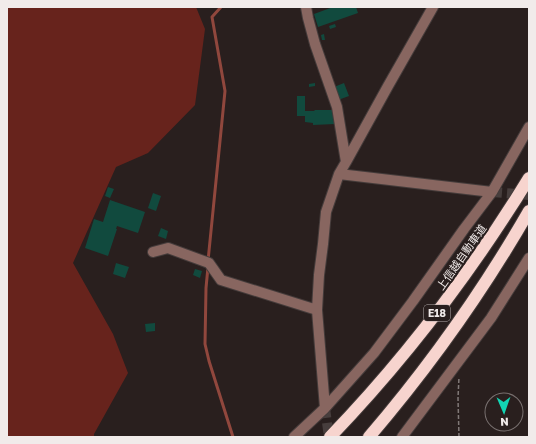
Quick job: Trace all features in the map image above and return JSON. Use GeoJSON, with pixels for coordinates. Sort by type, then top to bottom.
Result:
{"type":"FeatureCollection","features":[{"type":"Feature","properties":{"kind":"highway","name":"上信越自動車道"},"geometry":{"type":"LineString","coordinates":[[330,437],[378,385],[438,311],[492,237],[529,178]]}},
{"type":"Feature","properties":{"kind":"highway","name":"E18"},"geometry":{"type":"LineString","coordinates":[[368,437],[409,388],[466,310],[494,269],[529,211]]}},
{"type":"Feature","properties":{"kind":"street"},"geometry":{"type":"LineString","coordinates":[[306,7],[317,49],[337,106],[346,162]]}},
{"type":"Feature","properties":{"kind":"street"},"geometry":{"type":"LineString","coordinates":[[325,408],[317,310],[319,275],[326,212],[339,174],[433,7]]}},
{"type":"Feature","properties":{"kind":"street"},"geometry":{"type":"LineString","coordinates":[[294,437],[325,408],[382,341],[413,301],[492,192],[529,127]]}},
{"type":"Feature","properties":{"kind":"street"},"geometry":{"type":"LineString","coordinates":[[339,174],[492,192]]}},
{"type":"Feature","properties":{"kind":"street"},"geometry":{"type":"LineString","coordinates":[[153,252],[168,248],[209,263],[221,280],[317,310]]}},
{"type":"Feature","properties":{"kind":"street"},"geometry":{"type":"LineString","coordinates":[[402,437],[491,318],[529,258]]}},
{"type":"Feature","properties":{"kind":"path"},"geometry":{"type":"LineString","coordinates":[[459,437],[458,398],[460,360]]}},
{"type":"Feature","properties":{"kind":"shaded area"},"geometry":{"type":"Polygon","coordinates":[[[7,7],[196,7],[205,29],[195,105],[148,153],[116,167],[73,263],[113,334],[128,373],[94,434],[94,437],[7,437],[7,7]]]}},
{"type":"Feature","properties":{"kind":"building"},"geometry":{"type":"Polygon","coordinates":[[[333,7],[356,7],[358,13],[318,27],[314,14],[333,7]]]}},
{"type":"Feature","properties":{"kind":"building"},"geometry":{"type":"Polygon","coordinates":[[[335,24],[336,27],[330,29],[329,26],[335,24]]]}},
{"type":"Feature","properties":{"kind":"building"},"geometry":{"type":"Polygon","coordinates":[[[324,34],[325,40],[322,40],[321,35],[324,34]]]}},
{"type":"Feature","properties":{"kind":"building"},"geometry":{"type":"Polygon","coordinates":[[[315,83],[315,86],[309,87],[309,84],[315,83]]]}},
{"type":"Feature","properties":{"kind":"building"},"geometry":{"type":"Polygon","coordinates":[[[344,83],[349,96],[338,100],[334,87],[344,83]]]}},
{"type":"Feature","properties":{"kind":"building"},"geometry":{"type":"Polygon","coordinates":[[[297,96],[305,96],[305,111],[335,110],[335,124],[313,125],[313,123],[305,122],[305,116],[297,116],[297,96]]]}},
{"type":"Feature","properties":{"kind":"building"},"geometry":{"type":"Polygon","coordinates":[[[108,187],[114,189],[110,198],[105,196],[108,187]]]}},
{"type":"Feature","properties":{"kind":"building"},"geometry":{"type":"Polygon","coordinates":[[[153,193],[161,196],[156,211],[148,208],[153,193]]]}},
{"type":"Feature","properties":{"kind":"building"},"geometry":{"type":"Polygon","coordinates":[[[110,200],[145,212],[138,233],[117,226],[108,256],[85,248],[94,219],[103,222],[110,200]]]}},
{"type":"Feature","properties":{"kind":"building"},"geometry":{"type":"Polygon","coordinates":[[[161,228],[168,231],[166,239],[158,236],[161,228]]]}},
{"type":"Feature","properties":{"kind":"building"},"geometry":{"type":"Polygon","coordinates":[[[116,263],[129,267],[125,278],[113,274],[116,263]]]}},
{"type":"Feature","properties":{"kind":"building"},"geometry":{"type":"Polygon","coordinates":[[[195,269],[202,271],[200,278],[193,275],[195,269]]]}},
{"type":"Feature","properties":{"kind":"building"},"geometry":{"type":"Polygon","coordinates":[[[155,323],[155,331],[146,332],[145,324],[155,323]]]}},
{"type":"Feature","properties":{"kind":"waterway"},"geometry":{"type":"LineString","coordinates":[[208,261],[225,91],[212,17],[221,7]]}},
{"type":"Feature","properties":{"kind":"waterway"},"geometry":{"type":"LineString","coordinates":[[208,267],[205,344],[233,437]]}},
{"type":"Feature","properties":{"kind":"tunnel"},"geometry":{"type":"LineString","coordinates":[[492,192],[529,195]]}},
{"type":"Feature","properties":{"kind":"tunnel"},"geometry":{"type":"LineString","coordinates":[[325,408],[329,437]]}}]}
